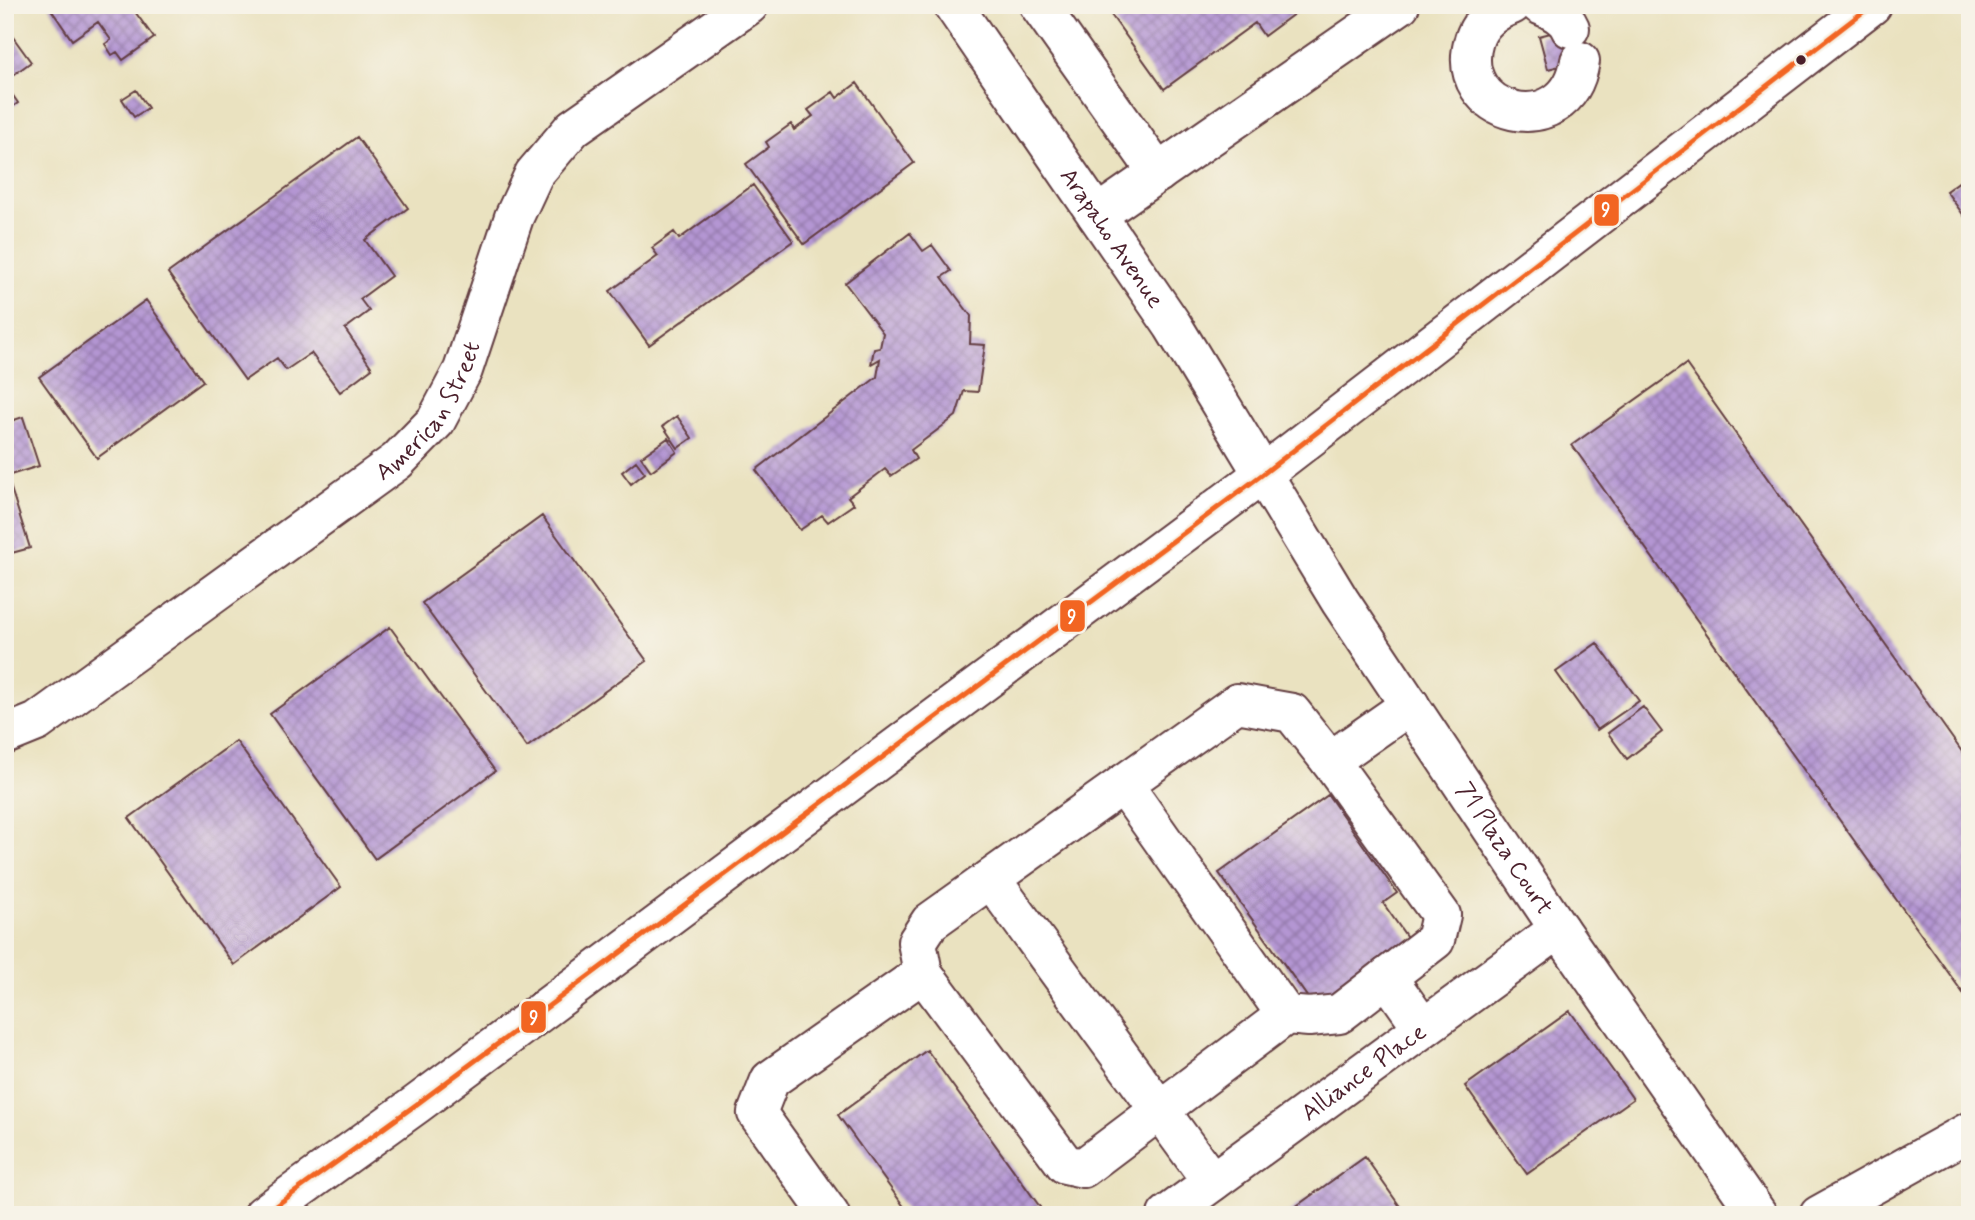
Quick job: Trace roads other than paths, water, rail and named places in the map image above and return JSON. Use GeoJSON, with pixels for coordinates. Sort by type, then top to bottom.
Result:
{"type":"FeatureCollection","features":[{"type":"Feature","properties":{"kind":"main road","name":"American Street"},"geometry":{"type":"LineString","coordinates":[[5,735],[37,722],[397,461],[436,421],[463,370],[514,217],[534,174],[573,128],[749,5]]}},
{"type":"Feature","properties":{"kind":"main road","name":"Arapaho Avenue"},"geometry":{"type":"LineString","coordinates":[[953,5],[1173,327],[1263,474]]}},
{"type":"Feature","properties":{"kind":"main road"},"geometry":{"type":"LineString","coordinates":[[1039,5],[1158,173]]}},
{"type":"Feature","properties":{"kind":"main road"},"geometry":{"type":"LineString","coordinates":[[1097,215],[1401,5]]}},
{"type":"Feature","properties":{"kind":"main road"},"geometry":{"type":"LineString","coordinates":[[1502,7],[1485,20],[1476,35],[1471,51],[1471,68],[1482,91],[1502,108],[1518,113],[1535,113],[1553,106],[1568,94],[1577,78],[1575,44],[1568,23],[1554,11],[1540,5]]}},
{"type":"Feature","properties":{"kind":"main road"},"geometry":{"type":"LineString","coordinates":[[263,1215],[417,1104],[1263,474],[1872,5]]}},
{"type":"Feature","properties":{"kind":"main road","name":"71 Plaza Court"},"geometry":{"type":"LineString","coordinates":[[1263,474],[1340,601],[1559,929],[1758,1215]]}},
{"type":"Feature","properties":{"kind":"main road"},"geometry":{"type":"LineString","coordinates":[[1237,703],[1292,713],[1330,761],[1441,915],[1435,940],[1339,1014],[1309,1017],[1286,1015],[1083,1168],[1065,1164],[923,973],[917,942],[930,922],[1237,703]]}},
{"type":"Feature","properties":{"kind":"main road"},"geometry":{"type":"LineString","coordinates":[[1330,761],[1410,705]]}},
{"type":"Feature","properties":{"kind":"main road"},"geometry":{"type":"LineString","coordinates":[[1123,784],[1286,1015]]}},
{"type":"Feature","properties":{"kind":"main road"},"geometry":{"type":"LineString","coordinates":[[990,879],[1212,1182]]}},
{"type":"Feature","properties":{"kind":"main road","name":"Alliance Place"},"geometry":{"type":"LineString","coordinates":[[1167,1215],[1559,929]]}},
{"type":"Feature","properties":{"kind":"main road"},"geometry":{"type":"LineString","coordinates":[[830,1215],[757,1112],[770,1080],[923,973]]}},
{"type":"Feature","properties":{"kind":"main road"},"geometry":{"type":"LineString","coordinates":[[1387,977],[1423,1028]]}},
{"type":"Feature","properties":{"kind":"main road"},"geometry":{"type":"LineString","coordinates":[[1819,1215],[1970,1131]]}}]}
